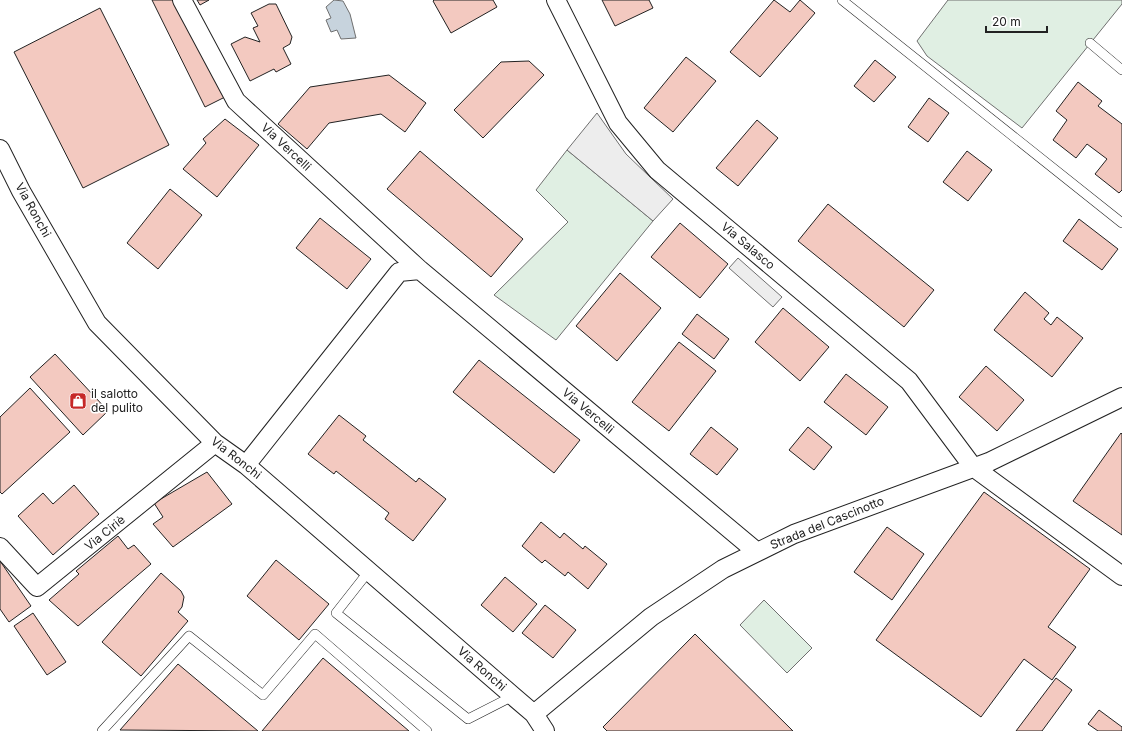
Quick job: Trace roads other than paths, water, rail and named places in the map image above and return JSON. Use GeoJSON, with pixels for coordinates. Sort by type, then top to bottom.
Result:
{"type":"FeatureCollection","features":[{"type":"Feature","properties":{"kind":"street","name":"Via Vercelli"},"geometry":{"type":"LineString","coordinates":[[182,0],[236,101],[420,270],[757,552]]}},
{"type":"Feature","properties":{"kind":"street","name":"Via Salasco"},"geometry":{"type":"LineString","coordinates":[[556,0],[618,123],[657,170],[909,381],[973,467]]}},
{"type":"Feature","properties":{"kind":"street","name":"Via Ronchi"},"geometry":{"type":"LineString","coordinates":[[0,149],[21,191],[97,323],[215,444],[246,465],[534,714]]}},
{"type":"Feature","properties":{"kind":"street"},"geometry":{"type":"LineString","coordinates":[[246,465],[399,272],[420,270]]}},
{"type":"Feature","properties":{"kind":"street","name":"Strada del Cascinotto"},"geometry":{"type":"LineString","coordinates":[[534,714],[651,616],[723,569],[794,534],[989,462],[1122,397]]}},
{"type":"Feature","properties":{"kind":"street","name":"Via Ciriè"},"geometry":{"type":"LineString","coordinates":[[0,547],[37,587],[215,444]]}},
{"type":"Feature","properties":{"kind":"street"},"geometry":{"type":"LineString","coordinates":[[973,467],[1122,576]]}},
{"type":"Feature","properties":{"kind":"street"},"geometry":{"type":"LineString","coordinates":[[534,714],[545,731]]}},
{"type":"Feature","properties":{"kind":"lane"},"geometry":{"type":"LineString","coordinates":[[842,0],[1122,223]]}},
{"type":"Feature","properties":{"kind":"lane"},"geometry":{"type":"LineString","coordinates":[[1090,43],[1122,70]]}},
{"type":"Feature","properties":{"kind":"lane"},"geometry":{"type":"LineString","coordinates":[[369,571],[336,613],[468,719],[513,696]]}},
{"type":"Feature","properties":{"kind":"lane"},"geometry":{"type":"LineString","coordinates":[[102,731],[189,636],[263,695],[315,634],[427,731]]}},
{"type":"Feature","properties":{"kind":"place","name":"il salotto del pulito"},"geometry":{"type":"Point","coordinates":[78,401]}}]}
